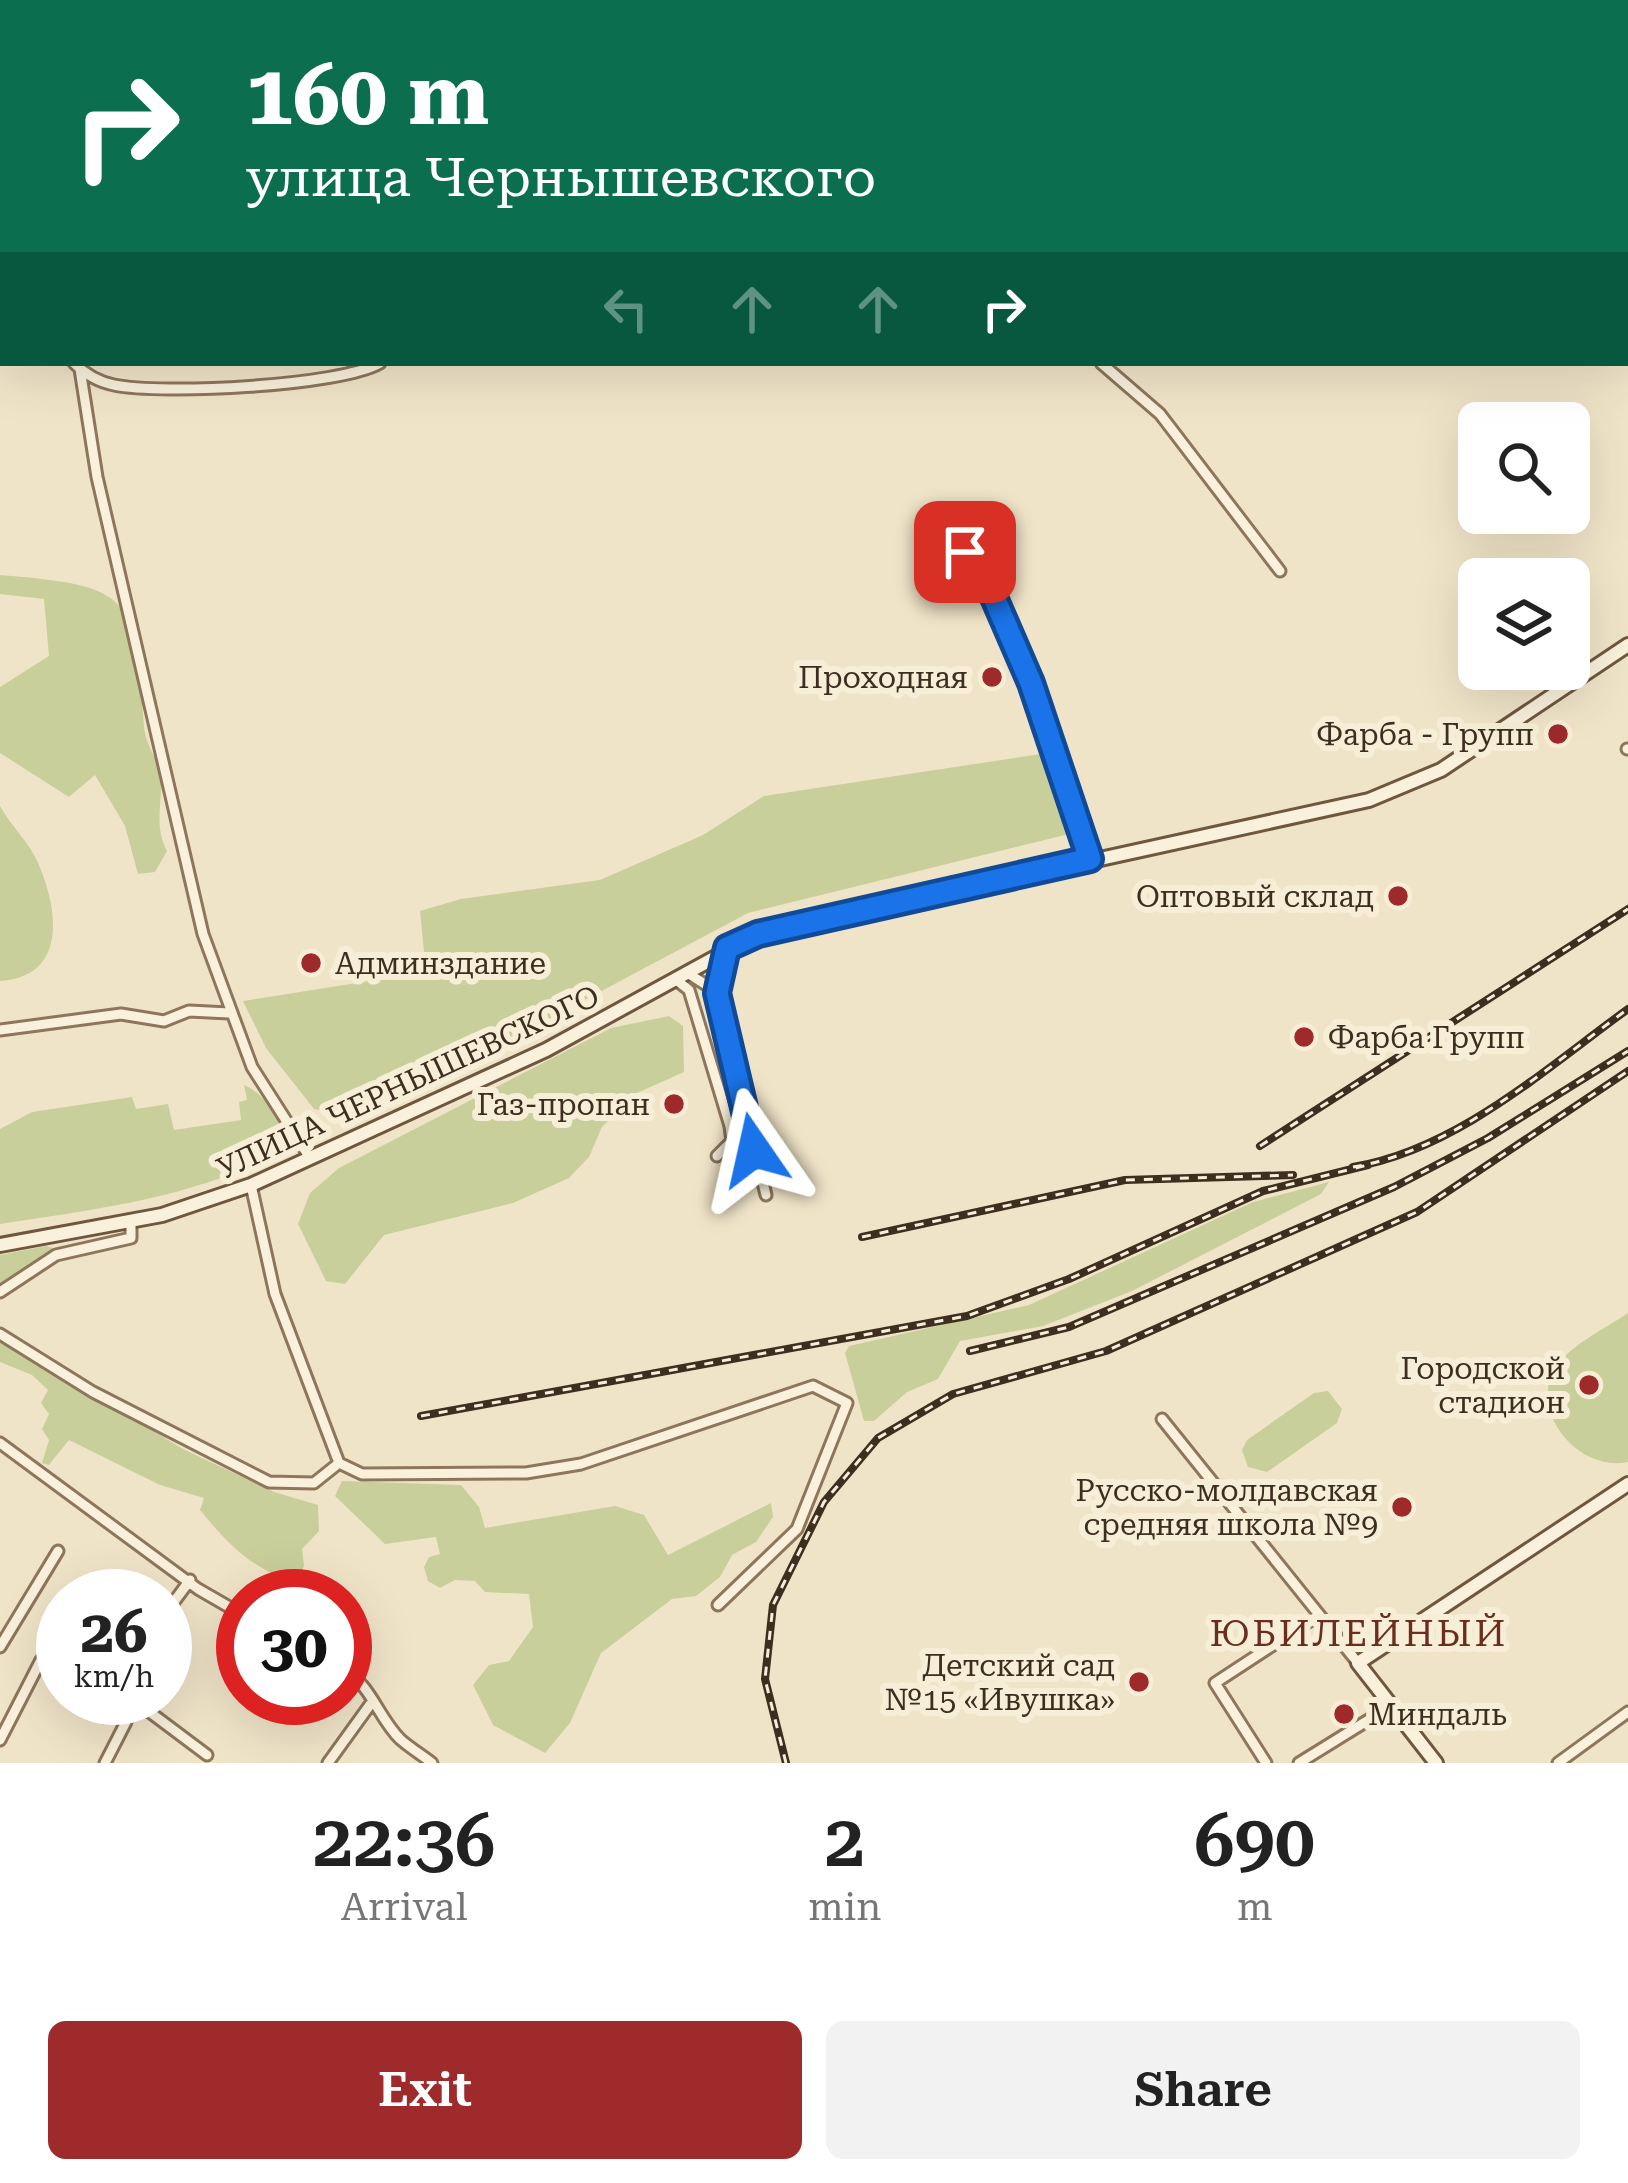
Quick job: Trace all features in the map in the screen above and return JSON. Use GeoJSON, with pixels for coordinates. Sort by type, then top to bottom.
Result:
{"type":"FeatureCollection","features":[{"type":"Feature","properties":{"kind":"main road","name":"УЛИЦА ЧЕРНЫШЕВСКОГО"},"geometry":{"type":"LineString","coordinates":[[0,1245],[131,1222],[251,1186],[546,1050],[758,934],[1369,800],[1415,785],[1628,645]]}},
{"type":"Feature","properties":{"kind":"main road"},"geometry":{"type":"LineString","coordinates":[[1436,1763],[1358,1663],[1628,1484]]}},
{"type":"Feature","properties":{"kind":"street"},"geometry":{"type":"LineString","coordinates":[[77,366],[112,385],[180,388],[342,377],[372,366]]}},
{"type":"Feature","properties":{"kind":"street"},"geometry":{"type":"LineString","coordinates":[[77,366],[166,791],[229,1013],[252,1067],[310,1158]]}},
{"type":"Feature","properties":{"kind":"street"},"geometry":{"type":"LineString","coordinates":[[1104,366],[1160,414],[1280,571]]}},
{"type":"Feature","properties":{"kind":"street"},"geometry":{"type":"LineString","coordinates":[[951,547],[976,556],[1031,683],[1090,859]]}},
{"type":"Feature","properties":{"kind":"street"},"geometry":{"type":"LineString","coordinates":[[727,948],[717,993],[766,1195]]}},
{"type":"Feature","properties":{"kind":"street"},"geometry":{"type":"LineString","coordinates":[[680,975],[717,993]]}},
{"type":"Feature","properties":{"kind":"street"},"geometry":{"type":"LineString","coordinates":[[680,975],[689,990],[730,1126],[731,1141],[717,1156]]}},
{"type":"Feature","properties":{"kind":"street"},"geometry":{"type":"LineString","coordinates":[[0,1030],[122,1014],[164,1021],[189,1011],[229,1013]]}},
{"type":"Feature","properties":{"kind":"street"},"geometry":{"type":"LineString","coordinates":[[251,1186],[274,1294],[339,1462],[362,1474],[526,1473],[581,1463],[813,1386],[847,1403],[797,1529],[718,1605]]}},
{"type":"Feature","properties":{"kind":"street"},"geometry":{"type":"LineString","coordinates":[[0,1292],[56,1255],[131,1238],[131,1222]]}},
{"type":"Feature","properties":{"kind":"street"},"geometry":{"type":"LineString","coordinates":[[0,1334],[93,1392],[269,1482],[314,1483],[339,1462]]}},
{"type":"Feature","properties":{"kind":"street"},"geometry":{"type":"LineString","coordinates":[[1162,1419],[1358,1663]]}},
{"type":"Feature","properties":{"kind":"street"},"geometry":{"type":"LineString","coordinates":[[0,1443],[175,1569]]}},
{"type":"Feature","properties":{"kind":"street"},"geometry":{"type":"LineString","coordinates":[[0,1647],[58,1551]]}},
{"type":"Feature","properties":{"kind":"street"},"geometry":{"type":"LineString","coordinates":[[1266,1763],[1215,1683],[1319,1615]]}},
{"type":"Feature","properties":{"kind":"street"},"geometry":{"type":"LineString","coordinates":[[0,1740],[36,1670]]}},
{"type":"Feature","properties":{"kind":"street"},"geometry":{"type":"LineString","coordinates":[[372,1702],[400,1738],[432,1763]]}},
{"type":"Feature","properties":{"kind":"street"},"geometry":{"type":"LineString","coordinates":[[1298,1763],[1391,1706]]}},
{"type":"Feature","properties":{"kind":"street"},"geometry":{"type":"LineString","coordinates":[[1558,1763],[1628,1712]]}},
{"type":"Feature","properties":{"kind":"street"},"geometry":{"type":"LineString","coordinates":[[105,1763],[125,1725]]}},
{"type":"Feature","properties":{"kind":"street"},"geometry":{"type":"LineString","coordinates":[[166,1725],[207,1755]]}},
{"type":"Feature","properties":{"kind":"street"},"geometry":{"type":"LineString","coordinates":[[328,1763],[355,1725]]}},
{"type":"Feature","properties":{"kind":"green space"},"geometry":{"type":"Polygon","coordinates":[[[0,575],[44,579],[102,593],[130,623],[145,733],[161,779],[160,825],[167,851],[155,872],[138,874],[125,826],[95,775],[69,797],[0,753],[0,687],[49,656],[44,599],[0,594],[0,575]]]}},
{"type":"Feature","properties":{"kind":"green space"},"geometry":{"type":"Polygon","coordinates":[[[1047,753],[1074,827],[1069,834],[748,913],[502,1044],[344,1115],[314,1109],[266,1048],[243,1001],[426,972],[420,911],[461,899],[600,880],[703,835],[764,796],[1047,753]]]}},
{"type":"Feature","properties":{"kind":"green space"},"geometry":{"type":"Polygon","coordinates":[[[0,806],[38,863],[53,920],[47,954],[37,967],[22,977],[0,981],[0,806]]]}},
{"type":"Feature","properties":{"kind":"green space"},"geometry":{"type":"Polygon","coordinates":[[[669,1016],[683,1026],[684,1072],[637,1093],[602,1127],[589,1157],[569,1178],[513,1203],[384,1235],[345,1284],[326,1281],[298,1224],[310,1193],[339,1168],[611,1028],[669,1016]]]}},
{"type":"Feature","properties":{"kind":"green space"},"geometry":{"type":"Polygon","coordinates":[[[244,1085],[264,1099],[279,1121],[287,1136],[282,1151],[180,1191],[0,1224],[0,1129],[32,1112],[132,1097],[136,1109],[168,1104],[174,1130],[241,1120],[239,1102],[247,1100],[244,1085]]]}},
{"type":"Feature","properties":{"kind":"green space"},"geometry":{"type":"Polygon","coordinates":[[[1329,1182],[1321,1194],[1132,1291],[1043,1326],[960,1341],[938,1379],[907,1392],[874,1421],[864,1421],[845,1353],[849,1346],[1029,1305],[1253,1202],[1329,1182]]]}},
{"type":"Feature","properties":{"kind":"green space"},"geometry":{"type":"Polygon","coordinates":[[[46,1246],[57,1249],[56,1255],[0,1292],[0,1255],[46,1246]]]}},
{"type":"Feature","properties":{"kind":"green space","name":"Городской стадион"},"geometry":{"type":"Polygon","coordinates":[[[1628,1313],[1628,1462],[1609,1463],[1591,1458],[1562,1434],[1552,1417],[1549,1381],[1573,1349],[1628,1313]]]}},
{"type":"Feature","properties":{"kind":"green space"},"geometry":{"type":"Polygon","coordinates":[[[0,1335],[181,1448],[274,1492],[318,1505],[319,1531],[302,1549],[303,1569],[265,1569],[231,1544],[200,1510],[204,1498],[160,1485],[69,1440],[49,1465],[42,1463],[49,1440],[42,1429],[49,1414],[41,1403],[48,1390],[32,1375],[0,1362],[0,1335]]]}},
{"type":"Feature","properties":{"kind":"green space"},"geometry":{"type":"Polygon","coordinates":[[[1328,1391],[1342,1409],[1337,1423],[1267,1472],[1248,1467],[1242,1450],[1247,1440],[1314,1393],[1328,1391]]]}},
{"type":"Feature","properties":{"kind":"green space"},"geometry":{"type":"Polygon","coordinates":[[[342,1481],[461,1485],[479,1507],[485,1528],[615,1506],[644,1515],[668,1555],[771,1503],[773,1517],[756,1542],[732,1555],[720,1577],[696,1596],[672,1599],[601,1653],[570,1723],[545,1753],[493,1725],[473,1685],[489,1665],[509,1661],[533,1627],[529,1594],[485,1592],[475,1581],[455,1580],[440,1588],[428,1581],[424,1567],[429,1557],[440,1554],[436,1537],[385,1544],[335,1496],[342,1481]]]}},
{"type":"Feature","properties":{"kind":"railway"},"geometry":{"type":"LineString","coordinates":[[478,0],[490,0]]}},
{"type":"Feature","properties":{"kind":"railway"},"geometry":{"type":"LineString","coordinates":[[1260,1146],[1628,909]]}},
{"type":"Feature","properties":{"kind":"railway"},"geometry":{"type":"LineString","coordinates":[[1353,1167],[1428,1144],[1463,1125],[1532,1081],[1628,1009]]}},
{"type":"Feature","properties":{"kind":"railway"},"geometry":{"type":"LineString","coordinates":[[970,1351],[1069,1327],[1394,1187],[1488,1138],[1628,1051]]}},
{"type":"Feature","properties":{"kind":"railway"},"geometry":{"type":"LineString","coordinates":[[786,1763],[765,1679],[773,1605],[824,1502],[878,1438],[953,1394],[1106,1351],[1417,1212],[1628,1071]]}},
{"type":"Feature","properties":{"kind":"railway"},"geometry":{"type":"LineString","coordinates":[[421,1416],[967,1316],[1069,1279],[1263,1191],[1368,1165]]}},
{"type":"Feature","properties":{"kind":"railway"},"geometry":{"type":"LineString","coordinates":[[862,1237],[1125,1180],[1293,1175]]}},
{"type":"Feature","properties":{"kind":"place","name":"Проходная"},"geometry":{"type":"Point","coordinates":[992,677]}},
{"type":"Feature","properties":{"kind":"place","name":"Фарба - Групп"},"geometry":{"type":"Point","coordinates":[1558,734]}},
{"type":"Feature","properties":{"kind":"place","name":"Оптовый склад"},"geometry":{"type":"Point","coordinates":[1398,896]}},
{"type":"Feature","properties":{"kind":"place","name":"Админздание"},"geometry":{"type":"Point","coordinates":[311,963]}},
{"type":"Feature","properties":{"kind":"place","name":"Фарба Групп"},"geometry":{"type":"Point","coordinates":[1304,1037]}},
{"type":"Feature","properties":{"kind":"place","name":"Газ-пропан"},"geometry":{"type":"Point","coordinates":[674,1104]}},
{"type":"Feature","properties":{"kind":"place","name":"Городской стадион"},"geometry":{"type":"Point","coordinates":[1589,1385]}},
{"type":"Feature","properties":{"kind":"place","name":"Русско-молдавская средняя школа №9"},"geometry":{"type":"Point","coordinates":[1402,1507]}},
{"type":"Feature","properties":{"kind":"place","name":"Детский сад №15 «Ивушка»"},"geometry":{"type":"Point","coordinates":[1139,1682]}},
{"type":"Feature","properties":{"kind":"place","name":"Миндаль"},"geometry":{"type":"Point","coordinates":[1344,1714]}},
{"type":"Feature","properties":{"kind":"district","name":"ЮБИЛЕЙНЫЙ"},"geometry":{"type":"Point","coordinates":[1359,1634]}},
{"type":"Feature","properties":{"kind":"route"},"geometry":{"type":"LineString","coordinates":[[754,1150],[717,993],[727,948],[758,934],[882,910],[1090,859],[1031,683],[976,556],[965,552]]}}]}
